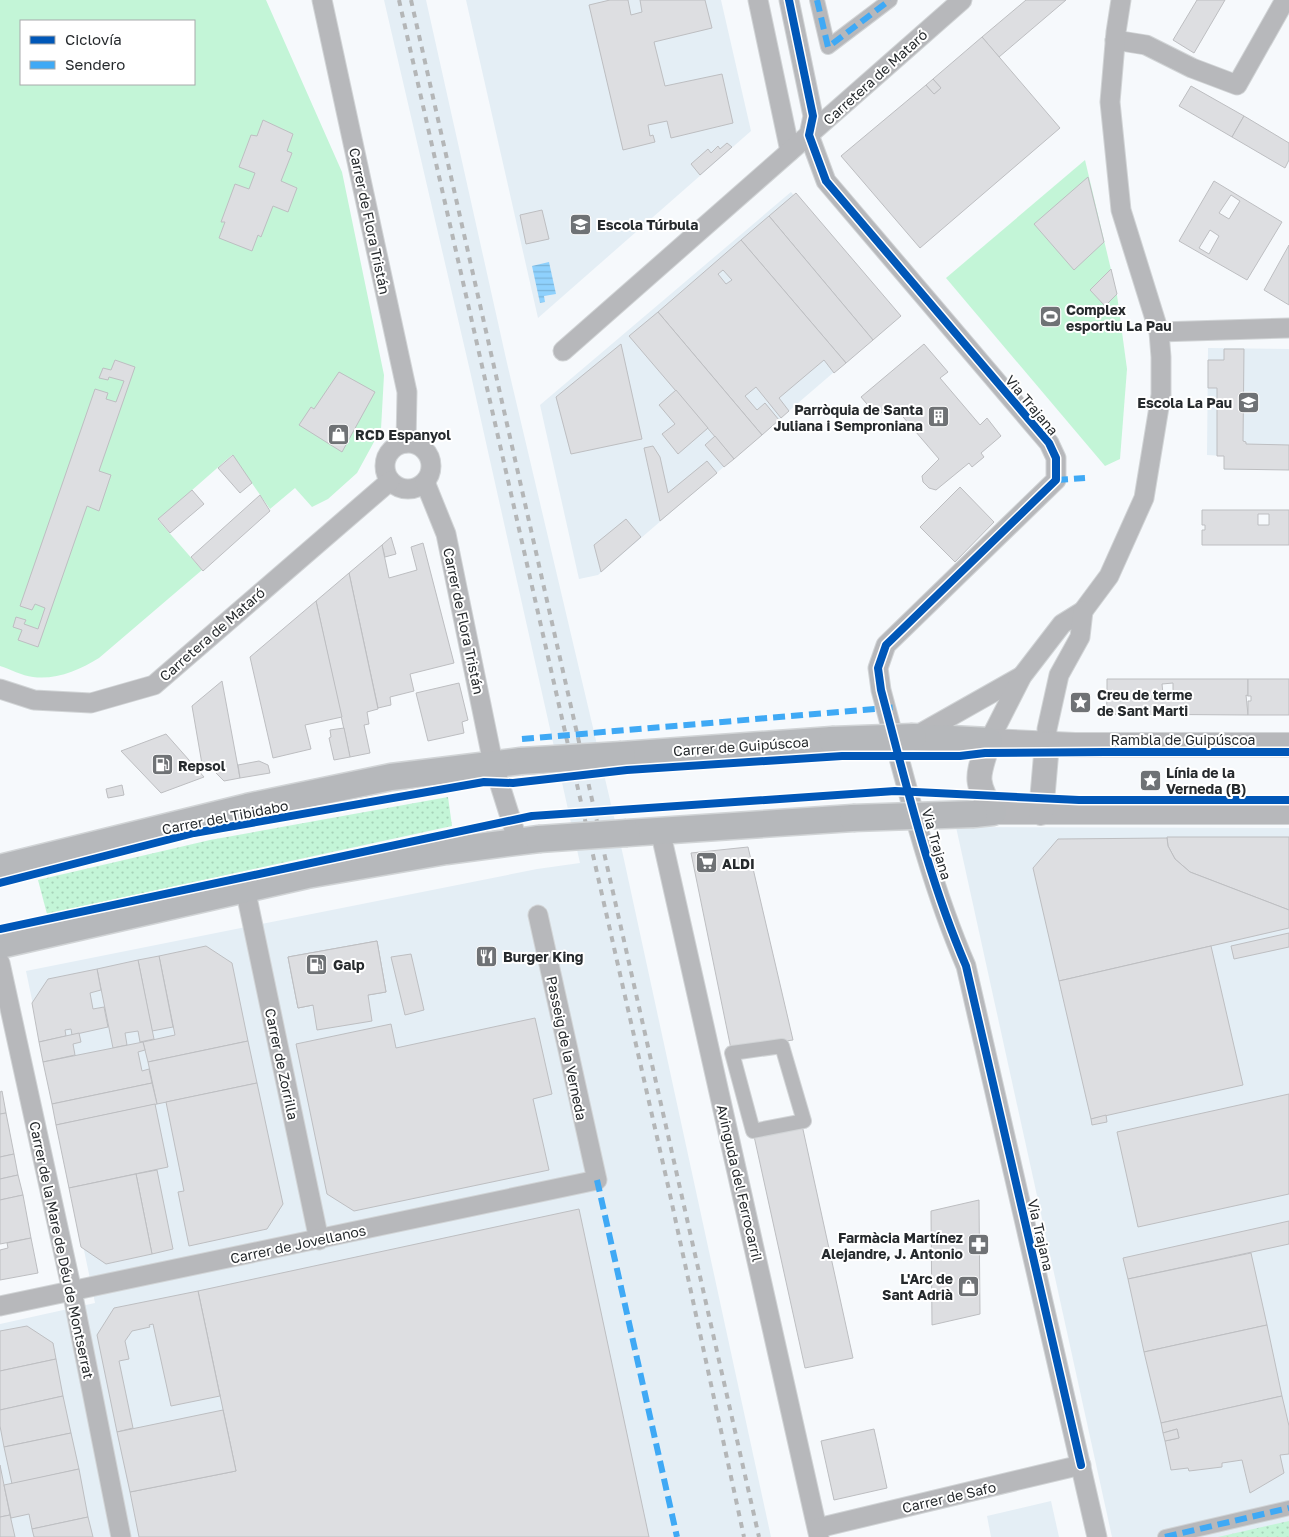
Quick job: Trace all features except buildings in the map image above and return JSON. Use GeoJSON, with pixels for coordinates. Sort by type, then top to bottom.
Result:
{"type":"FeatureCollection","features":[{"type":"Feature","properties":{"kind":"main road","name":"Carrer de Guipúscoa"},"geometry":{"type":"LineString","coordinates":[[391,777],[521,760],[622,755],[929,733],[989,741]]}},
{"type":"Feature","properties":{"kind":"main road","name":"Carrer del Tibidabo"},"geometry":{"type":"LineString","coordinates":[[0,868],[247,807],[391,777]]}},
{"type":"Feature","properties":{"kind":"main road"},"geometry":{"type":"LineString","coordinates":[[0,945],[245,888],[446,851],[528,840],[853,818],[984,813]]}},
{"type":"Feature","properties":{"kind":"street","name":"Carrer de Flora Tristán"},"geometry":{"type":"LineString","coordinates":[[322,0],[407,392],[406,443]]}},
{"type":"Feature","properties":{"kind":"street"},"geometry":{"type":"LineString","coordinates":[[758,0],[790,151]]}},
{"type":"Feature","properties":{"kind":"street"},"geometry":{"type":"LineString","coordinates":[[789,0],[812,116],[809,135]]}},
{"type":"Feature","properties":{"kind":"street"},"geometry":{"type":"LineString","coordinates":[[817,0],[828,47],[890,0]]}},
{"type":"Feature","properties":{"kind":"street","name":"Carretera de Mataró"},"geometry":{"type":"LineString","coordinates":[[563,351],[962,0]]}},
{"type":"Feature","properties":{"kind":"street"},"geometry":{"type":"LineString","coordinates":[[1121,0],[1115,40],[1110,102],[1121,210],[1159,332],[1161,395],[1144,498],[1109,576],[1084,611],[1062,624],[1022,676],[989,741],[978,781],[984,813],[1289,812]]}},
{"type":"Feature","properties":{"kind":"street"},"geometry":{"type":"LineString","coordinates":[[1115,40],[1146,45],[1192,68],[1237,85],[1285,0]]}},
{"type":"Feature","properties":{"kind":"street"},"geometry":{"type":"LineString","coordinates":[[782,115],[808,94]]}},
{"type":"Feature","properties":{"kind":"street","name":"Via Trajana"},"geometry":{"type":"LineString","coordinates":[[809,135],[826,181],[1048,443],[1056,458],[1056,480],[886,645],[878,668],[881,690],[924,848],[951,932],[966,966],[1097,1537]]}},
{"type":"Feature","properties":{"kind":"street"},"geometry":{"type":"LineString","coordinates":[[1159,332],[1289,328]]}},
{"type":"Feature","properties":{"kind":"street"},"geometry":{"type":"LineString","coordinates":[[406,443],[419,446],[428,455],[431,468],[425,482],[409,489],[399,487],[390,481],[385,469],[388,456],[394,448],[406,443]]}},
{"type":"Feature","properties":{"kind":"street","name":"Carretera de Mataró"},"geometry":{"type":"LineString","coordinates":[[0,689],[34,700],[91,703],[154,685],[390,481]]}},
{"type":"Feature","properties":{"kind":"street","name":"Carrer de Flora Tristán"},"geometry":{"type":"LineString","coordinates":[[425,482],[446,534],[493,763]]}},
{"type":"Feature","properties":{"kind":"street"},"geometry":{"type":"LineString","coordinates":[[1041,813],[1047,729],[1059,675],[1080,637],[1084,611]]}},
{"type":"Feature","properties":{"kind":"street"},"geometry":{"type":"LineString","coordinates":[[929,733],[1022,676]]}},
{"type":"Feature","properties":{"kind":"street","name":"Rambla de Guipúscoa"},"geometry":{"type":"LineString","coordinates":[[989,741],[1046,744],[1289,745]]}},
{"type":"Feature","properties":{"kind":"street"},"geometry":{"type":"LineString","coordinates":[[493,763],[528,840]]}},
{"type":"Feature","properties":{"kind":"street","name":"Avinguda del Ferrocarril"},"geometry":{"type":"LineString","coordinates":[[660,830],[819,1532]]}},
{"type":"Feature","properties":{"kind":"street","name":"Carrer de Zorrilla"},"geometry":{"type":"LineString","coordinates":[[245,888],[319,1240]]}},
{"type":"Feature","properties":{"kind":"street","name":"Passeig de la Verneda"},"geometry":{"type":"LineString","coordinates":[[538,915],[597,1180]]}},
{"type":"Feature","properties":{"kind":"street","name":"Carrer de la Mare de Déu de Montserrat"},"geometry":{"type":"LineString","coordinates":[[0,963],[72,1291],[121,1537]]}},
{"type":"Feature","properties":{"kind":"street"},"geometry":{"type":"LineString","coordinates":[[782,1046],[804,1121],[753,1131],[732,1053],[782,1046]]}},
{"type":"Feature","properties":{"kind":"street","name":"Carrer de Jovellanos"},"geometry":{"type":"LineString","coordinates":[[0,1306],[597,1180]]}},
{"type":"Feature","properties":{"kind":"street","name":"Carrer de Safo"},"geometry":{"type":"LineString","coordinates":[[819,1532],[1081,1465]]}},
{"type":"Feature","properties":{"kind":"street"},"geometry":{"type":"LineString","coordinates":[[1165,1537],[1289,1508]]}},
{"type":"Feature","properties":{"kind":"shaded area"},"geometry":{"type":"Polygon","coordinates":[[[384,0],[426,0],[507,363],[623,855],[771,1537],[0,1537],[0,1324],[95,1303],[26,971],[537,869],[580,863],[470,371],[384,0]]]}},
{"type":"Feature","properties":{"kind":"shaded area","name":"Escola Túrbula"},"geometry":{"type":"Polygon","coordinates":[[[466,0],[721,0],[751,131],[538,318],[466,0]]]}},
{"type":"Feature","properties":{"kind":"shaded area"},"geometry":{"type":"Polygon","coordinates":[[[791,192],[898,317],[598,575],[579,579],[540,405],[791,192]]]}},
{"type":"Feature","properties":{"kind":"shaded area","name":"Escola La Pau"},"geometry":{"type":"Polygon","coordinates":[[[1208,348],[1289,349],[1289,470],[1224,470],[1224,456],[1207,455],[1208,348]]]}},
{"type":"Feature","properties":{"kind":"shaded area"},"geometry":{"type":"Polygon","coordinates":[[[956,827],[1289,828],[1289,1537],[1112,1537],[956,827]]]}},
{"type":"Feature","properties":{"kind":"shaded area"},"geometry":{"type":"Polygon","coordinates":[[[1051,1501],[1059,1537],[991,1537],[987,1516],[1051,1501]]]}},
{"type":"Feature","properties":{"kind":"green space"},"geometry":{"type":"Polygon","coordinates":[[[0,0],[266,0],[342,172],[384,375],[381,429],[357,473],[328,499],[312,507],[295,488],[270,509],[232,455],[158,520],[202,570],[99,658],[59,675],[42,678],[25,675],[0,666],[0,0]]]}},
{"type":"Feature","properties":{"kind":"green space","name":"Complex esportiu La Pau"},"geometry":{"type":"Polygon","coordinates":[[[1085,160],[1117,295],[1127,369],[1120,459],[1105,466],[946,278],[1085,160]]]}},
{"type":"Feature","properties":{"kind":"green space"},"geometry":{"type":"Polygon","coordinates":[[[448,797],[452,826],[47,914],[38,880],[210,840],[448,797]]]}},
{"type":"Feature","properties":{"kind":"green space"},"geometry":{"type":"Polygon","coordinates":[[[1289,1521],[1289,1537],[1218,1537],[1289,1521]]]}},
{"type":"Feature","properties":{"kind":"water"},"geometry":{"type":"Polygon","coordinates":[[[549,262],[556,294],[544,296],[545,302],[540,303],[532,266],[549,262]]]}},
{"type":"Feature","properties":{"kind":"railway"},"geometry":{"type":"LineString","coordinates":[[399,0],[669,1190],[744,1537]]}},
{"type":"Feature","properties":{"kind":"railway"},"geometry":{"type":"LineString","coordinates":[[411,0],[759,1537]]}},
{"type":"Feature","properties":{"kind":"marked path"},"geometry":{"type":"LineString","coordinates":[[817,0],[828,47],[890,0]]}},
{"type":"Feature","properties":{"kind":"marked path"},"geometry":{"type":"LineString","coordinates":[[1056,480],[1085,478]]}},
{"type":"Feature","properties":{"kind":"marked path"},"geometry":{"type":"LineString","coordinates":[[522,739],[897,707]]}},
{"type":"Feature","properties":{"kind":"marked path"},"geometry":{"type":"LineString","coordinates":[[597,1180],[677,1537]]}},
{"type":"Feature","properties":{"kind":"marked path"},"geometry":{"type":"LineString","coordinates":[[1165,1537],[1289,1508]]}},
{"type":"Feature","properties":{"kind":"cycle path"},"geometry":{"type":"LineString","coordinates":[[789,0],[813,116],[809,135],[826,181],[1049,443],[1056,458],[1056,480],[886,645],[878,668],[881,690],[929,865],[952,933],[966,966],[1081,1465]]}},
{"type":"Feature","properties":{"kind":"cycle path"},"geometry":{"type":"LineString","coordinates":[[0,883],[194,833],[484,782],[513,783],[627,770],[842,756],[960,756],[985,753],[1289,752]]}},
{"type":"Feature","properties":{"kind":"cycle path"},"geometry":{"type":"LineString","coordinates":[[0,929],[532,816],[895,791],[1079,800],[1289,800]]}},
{"type":"Feature","properties":{"kind":"place","name":"Escola Túrbula"},"geometry":{"type":"Point","coordinates":[581,224]}},
{"type":"Feature","properties":{"kind":"place","name":"Complex esportiu La Pau"},"geometry":{"type":"Point","coordinates":[1050,317]}},
{"type":"Feature","properties":{"kind":"place","name":"Escola La Pau"},"geometry":{"type":"Point","coordinates":[1248,402]}},
{"type":"Feature","properties":{"kind":"place","name":"Parròquia de Santa Juliana i Semproniana"},"geometry":{"type":"Point","coordinates":[939,417]}},
{"type":"Feature","properties":{"kind":"place","name":"RCD Espanyol"},"geometry":{"type":"Point","coordinates":[339,434]}},
{"type":"Feature","properties":{"kind":"place","name":"Creu de terme de Sant Marti"},"geometry":{"type":"Point","coordinates":[1081,702]}},
{"type":"Feature","properties":{"kind":"place","name":"Repsol"},"geometry":{"type":"Point","coordinates":[162,765]}},
{"type":"Feature","properties":{"kind":"place","name":"Línia de la Verneda (B)"},"geometry":{"type":"Point","coordinates":[1150,780]}},
{"type":"Feature","properties":{"kind":"place","name":"ALDI"},"geometry":{"type":"Point","coordinates":[706,863]}},
{"type":"Feature","properties":{"kind":"place","name":"Burger King"},"geometry":{"type":"Point","coordinates":[487,956]}},
{"type":"Feature","properties":{"kind":"place","name":"Galp"},"geometry":{"type":"Point","coordinates":[317,964]}},
{"type":"Feature","properties":{"kind":"place","name":"Farmàcia Martínez Alejandre, J. Antonio"},"geometry":{"type":"Point","coordinates":[979,1245]}},
{"type":"Feature","properties":{"kind":"place","name":"L'Arc de Sant Adrià"},"geometry":{"type":"Point","coordinates":[969,1286]}}]}
